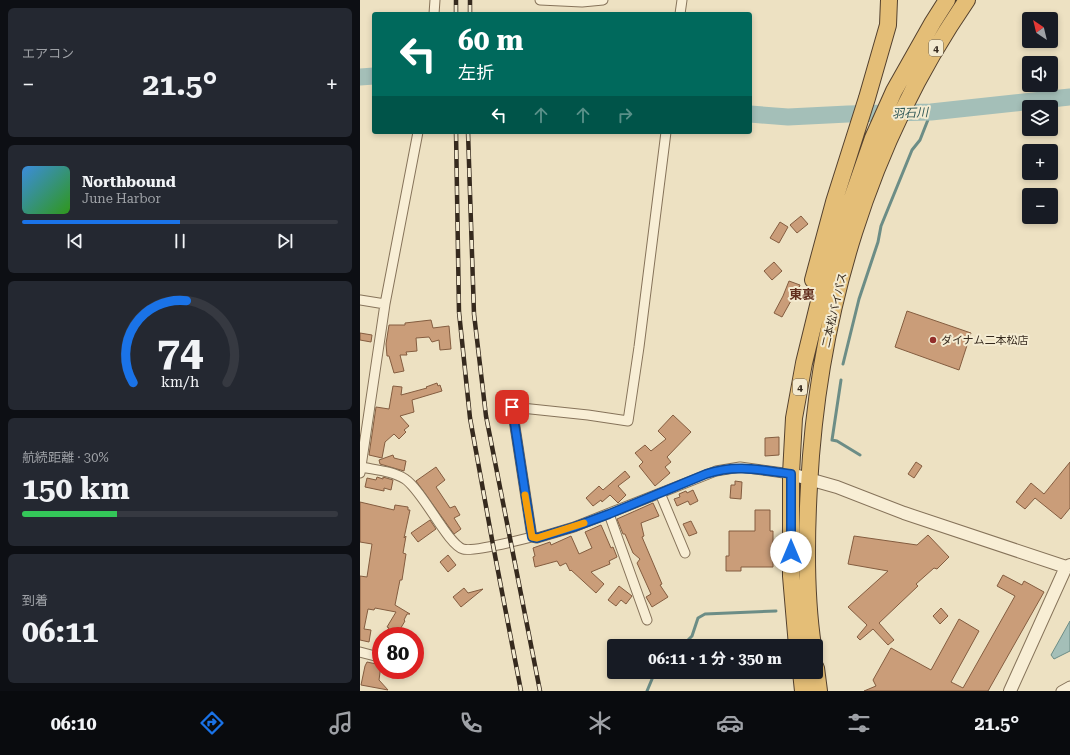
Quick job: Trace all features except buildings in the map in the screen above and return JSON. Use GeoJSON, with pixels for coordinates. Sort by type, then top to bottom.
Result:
{"type":"FeatureCollection","features":[{"type":"Feature","properties":{"kind":"highway"},"geometry":{"type":"LineString","coordinates":[[794,418],[796,385],[813,279],[834,202],[867,98],[888,24],[889,0]]}},
{"type":"Feature","properties":{"kind":"highway","name":"二本松バイパス"},"geometry":{"type":"LineString","coordinates":[[812,639],[806,569],[809,478],[817,394],[831,316],[863,204],[890,135],[901,94],[932,22],[947,0]]}},
{"type":"Feature","properties":{"kind":"highway","name":"二本松バイパス"},"geometry":{"type":"LineString","coordinates":[[796,639],[791,576],[791,474],[794,418],[804,363],[826,273],[873,138],[901,94],[929,58],[967,0]]}},
{"type":"Feature","properties":{"kind":"highway"},"geometry":{"type":"LineString","coordinates":[[801,679],[803,691]]}},
{"type":"Feature","properties":{"kind":"highway"},"geometry":{"type":"LineString","coordinates":[[818,679],[820,691]]}},
{"type":"Feature","properties":{"kind":"street"},"geometry":{"type":"LineString","coordinates":[[434,12],[435,0]]}},
{"type":"Feature","properties":{"kind":"street"},"geometry":{"type":"LineString","coordinates":[[540,0],[582,2],[603,0]]}},
{"type":"Feature","properties":{"kind":"street"},"geometry":{"type":"LineString","coordinates":[[680,12],[682,0]]}},
{"type":"Feature","properties":{"kind":"street"},"geometry":{"type":"LineString","coordinates":[[418,134],[385,304],[363,436],[361,470],[390,472],[405,479],[429,507],[458,547],[468,550],[532,537],[537,538],[574,527],[609,514],[706,474],[724,469],[747,468],[809,478],[837,487],[904,513],[1068,566],[1010,691]]}},
{"type":"Feature","properties":{"kind":"street"},"geometry":{"type":"LineString","coordinates":[[532,537],[512,407],[628,421],[639,347],[666,134]]}},
{"type":"Feature","properties":{"kind":"street"},"geometry":{"type":"LineString","coordinates":[[360,300],[385,304]]}},
{"type":"Feature","properties":{"kind":"street"},"geometry":{"type":"LineString","coordinates":[[660,493],[685,553]]}},
{"type":"Feature","properties":{"kind":"street"},"geometry":{"type":"LineString","coordinates":[[609,514],[647,620]]}},
{"type":"Feature","properties":{"kind":"street"},"geometry":{"type":"LineString","coordinates":[[360,652],[372,655]]}},
{"type":"Feature","properties":{"kind":"street"},"geometry":{"type":"LineString","coordinates":[[1061,691],[1070,686]]}},
{"type":"Feature","properties":{"kind":"water"},"geometry":{"type":"Polygon","coordinates":[[[1070,621],[1070,651],[1054,659],[1051,655],[1070,621]]]}},
{"type":"Feature","properties":{"kind":"waterway","name":"羽石川"},"geometry":{"type":"LineString","coordinates":[[360,77],[372,76]]}},
{"type":"Feature","properties":{"kind":"waterway","name":"羽石川"},"geometry":{"type":"LineString","coordinates":[[752,114],[788,117],[931,112],[1070,97]]}},
{"type":"Feature","properties":{"kind":"waterway"},"geometry":{"type":"LineString","coordinates":[[843,364],[859,299],[878,242],[881,226],[912,150],[920,140],[931,112]]}},
{"type":"Feature","properties":{"kind":"waterway"},"geometry":{"type":"LineString","coordinates":[[841,380],[832,440],[837,441],[860,455]]}},
{"type":"Feature","properties":{"kind":"waterway"},"geometry":{"type":"LineString","coordinates":[[689,639],[692,636],[698,618],[705,614],[776,611]]}},
{"type":"Feature","properties":{"kind":"waterway"},"geometry":{"type":"LineString","coordinates":[[647,691],[652,679]]}},
{"type":"Feature","properties":{"kind":"railway"},"geometry":{"type":"LineString","coordinates":[[456,0],[456,12]]}},
{"type":"Feature","properties":{"kind":"railway"},"geometry":{"type":"LineString","coordinates":[[470,0],[470,12]]}},
{"type":"Feature","properties":{"kind":"railway"},"geometry":{"type":"LineString","coordinates":[[456,134],[459,312],[470,418],[521,691]]}},
{"type":"Feature","properties":{"kind":"railway"},"geometry":{"type":"LineString","coordinates":[[468,134],[474,314],[486,416],[540,691]]}},
{"type":"Feature","properties":{"kind":"slow traffic"},"geometry":{"type":"LineString","coordinates":[[525,495],[532,537],[537,538],[584,523]]}},
{"type":"Feature","properties":{"kind":"place","name":"ダイナム二本松店"},"geometry":{"type":"Point","coordinates":[933,340]}},
{"type":"Feature","properties":{"kind":"district","name":"東裏"},"geometry":{"type":"Point","coordinates":[802,294]}},
{"type":"Feature","properties":{"kind":"route"},"geometry":{"type":"LineString","coordinates":[[512,407],[532,537],[537,538],[574,527],[706,474],[724,469],[747,468],[791,474],[791,552]]}}]}
